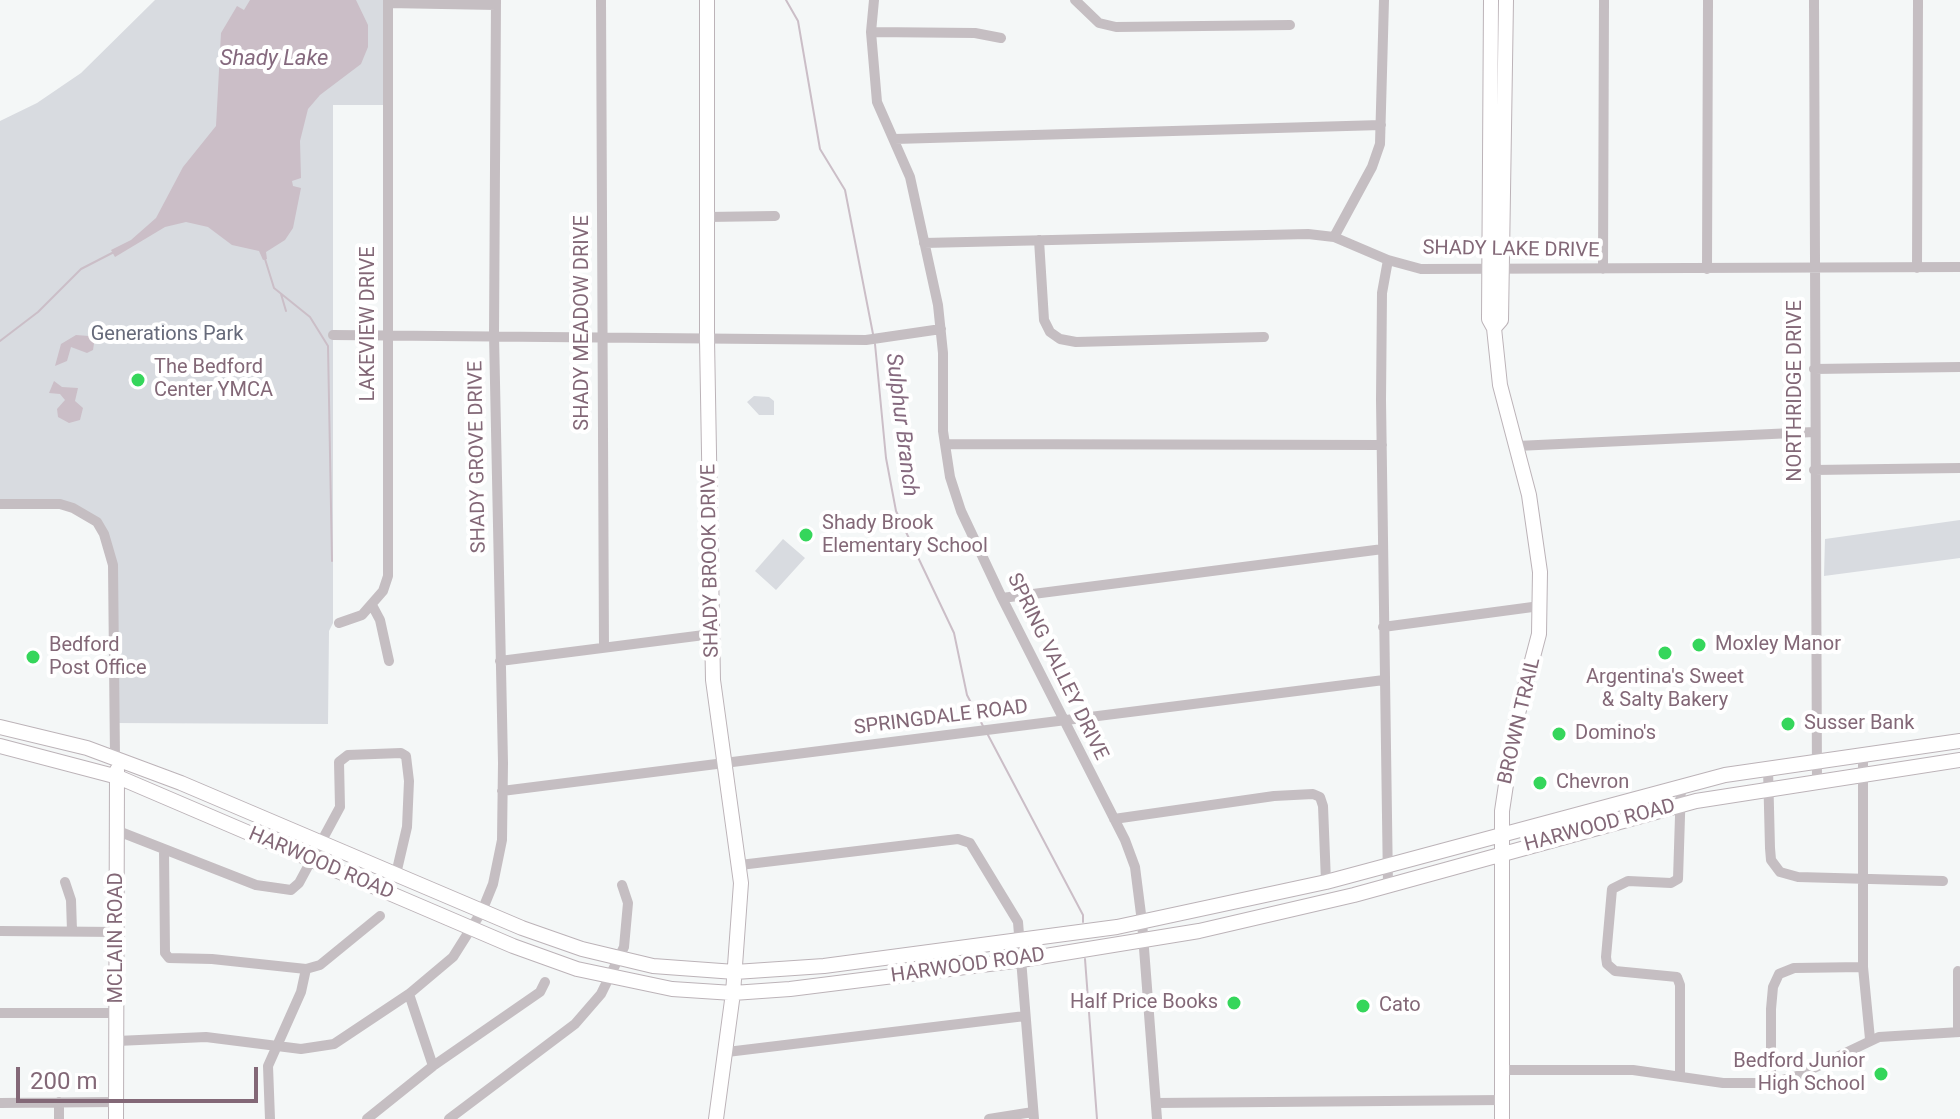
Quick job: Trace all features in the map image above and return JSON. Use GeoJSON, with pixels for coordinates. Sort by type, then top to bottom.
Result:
{"type":"FeatureCollection","features":[{"type":"Feature","properties":{"kind":"main road","name":"SHADY BROOK DRIVE"},"geometry":{"type":"LineString","coordinates":[[707,0],[707,339],[712,634],[715,705],[740,865],[735,972],[716,1119]]}},
{"type":"Feature","properties":{"kind":"main road","name":"BROWN TRAIL"},"geometry":{"type":"LineString","coordinates":[[1491,0],[1498,43]]}},
{"type":"Feature","properties":{"kind":"main road","name":"BROWN TRAIL"},"geometry":{"type":"LineString","coordinates":[[1502,1119],[1501,836],[1505,775],[1535,654],[1540,606],[1536,532],[1500,385],[1494,328],[1489,319],[1495,269],[1498,43],[1506,0]]}},
{"type":"Feature","properties":{"kind":"main road","name":"HARWOOD ROAD"},"geometry":{"type":"LineString","coordinates":[[0,727],[115,758],[560,942],[618,959],[695,971],[735,972],[824,966],[1142,922],[1326,882],[1681,785],[1768,768],[1863,758],[1960,741]]}},
{"type":"Feature","properties":{"kind":"main road","name":"HARWOOD ROAD"},"geometry":{"type":"LineString","coordinates":[[0,746],[118,777],[553,961],[610,979],[672,989],[733,993],[790,989],[1021,960],[1199,931],[1388,885],[1681,804],[1960,760]]}},
{"type":"Feature","properties":{"kind":"main road","name":"MCLAIN ROAD"},"geometry":{"type":"LineString","coordinates":[[115,758],[118,777],[116,1119]]}},
{"type":"Feature","properties":{"kind":"street","name":"SHADY MEADOW DRIVE"},"geometry":{"type":"LineString","coordinates":[[601,0],[600,336],[604,647]]}},
{"type":"Feature","properties":{"kind":"street","name":"SPRING VALLEY DRIVE"},"geometry":{"type":"LineString","coordinates":[[874,0],[871,32],[877,102],[910,177],[924,243],[941,329],[945,444],[955,495],[1002,598],[1114,819],[1135,867],[1144,940],[1157,1119]]}},
{"type":"Feature","properties":{"kind":"street"},"geometry":{"type":"LineString","coordinates":[[1075,0],[1099,23],[1116,27],[1290,25]]}},
{"type":"Feature","properties":{"kind":"street"},"geometry":{"type":"LineString","coordinates":[[1334,237],[1372,167],[1381,125],[1384,0]]}},
{"type":"Feature","properties":{"kind":"street"},"geometry":{"type":"LineString","coordinates":[[1603,269],[1604,0]]}},
{"type":"Feature","properties":{"kind":"street"},"geometry":{"type":"LineString","coordinates":[[1707,269],[1708,0]]}},
{"type":"Feature","properties":{"kind":"street","name":"NORTHRIDGE DRIVE"},"geometry":{"type":"LineString","coordinates":[[1814,0],[1817,781]]}},
{"type":"Feature","properties":{"kind":"street"},"geometry":{"type":"LineString","coordinates":[[1917,268],[1918,0]]}},
{"type":"Feature","properties":{"kind":"street"},"geometry":{"type":"LineString","coordinates":[[388,2],[496,2]]}},
{"type":"Feature","properties":{"kind":"street","name":"LAKEVIEW DRIVE"},"geometry":{"type":"LineString","coordinates":[[372,605],[383,591],[388,576],[388,2]]}},
{"type":"Feature","properties":{"kind":"street","name":"SHADY GROVE DRIVE"},"geometry":{"type":"LineString","coordinates":[[117,1041],[206,1037],[315,1049],[334,1044],[409,994],[453,957],[482,911],[493,884],[502,840],[494,335],[496,2]]}},
{"type":"Feature","properties":{"kind":"street"},"geometry":{"type":"LineString","coordinates":[[871,32],[975,33],[1001,38]]}},
{"type":"Feature","properties":{"kind":"street"},"geometry":{"type":"LineString","coordinates":[[895,139],[1381,125]]}},
{"type":"Feature","properties":{"kind":"street"},"geometry":{"type":"LineString","coordinates":[[707,217],[775,216]]}},
{"type":"Feature","properties":{"kind":"street","name":"SHADY LAKE DRIVE"},"geometry":{"type":"LineString","coordinates":[[924,243],[1308,234],[1334,237],[1388,260],[1421,269],[1960,267]]}},
{"type":"Feature","properties":{"kind":"street"},"geometry":{"type":"LineString","coordinates":[[1039,240],[1044,320],[1050,332],[1060,339],[1076,342],[1264,337]]}},
{"type":"Feature","properties":{"kind":"street"},"geometry":{"type":"LineString","coordinates":[[1388,260],[1382,293],[1388,885]]}},
{"type":"Feature","properties":{"kind":"street"},"geometry":{"type":"LineString","coordinates":[[333,335],[866,340],[941,329]]}},
{"type":"Feature","properties":{"kind":"street"},"geometry":{"type":"LineString","coordinates":[[1814,369],[1960,367]]}},
{"type":"Feature","properties":{"kind":"street"},"geometry":{"type":"LineString","coordinates":[[1517,446],[1814,432]]}},
{"type":"Feature","properties":{"kind":"street"},"geometry":{"type":"LineString","coordinates":[[945,444],[1382,445]]}},
{"type":"Feature","properties":{"kind":"street"},"geometry":{"type":"LineString","coordinates":[[1814,470],[1960,468]]}},
{"type":"Feature","properties":{"kind":"street"},"geometry":{"type":"LineString","coordinates":[[0,504],[60,504],[97,522],[104,534],[113,565],[115,758]]}},
{"type":"Feature","properties":{"kind":"street"},"geometry":{"type":"LineString","coordinates":[[1002,598],[1383,549]]}},
{"type":"Feature","properties":{"kind":"street"},"geometry":{"type":"LineString","coordinates":[[339,623],[354,619],[372,605],[380,620],[389,661]]}},
{"type":"Feature","properties":{"kind":"street"},"geometry":{"type":"LineString","coordinates":[[1383,627],[1540,606]]}},
{"type":"Feature","properties":{"kind":"street"},"geometry":{"type":"LineString","coordinates":[[500,661],[712,634]]}},
{"type":"Feature","properties":{"kind":"street","name":"SPRINGDALE ROAD"},"geometry":{"type":"LineString","coordinates":[[502,791],[1384,680]]}},
{"type":"Feature","properties":{"kind":"street"},"geometry":{"type":"LineString","coordinates":[[118,831],[256,885],[284,890],[296,886],[340,807],[339,762],[348,755],[401,753],[406,756],[409,781],[407,827],[396,874]]}},
{"type":"Feature","properties":{"kind":"street"},"geometry":{"type":"LineString","coordinates":[[1863,758],[1863,967],[1870,1039]]}},
{"type":"Feature","properties":{"kind":"street"},"geometry":{"type":"LineString","coordinates":[[1768,768],[1771,860],[1780,872],[1798,877],[1943,881]]}},
{"type":"Feature","properties":{"kind":"street"},"geometry":{"type":"LineString","coordinates":[[1680,1076],[1680,985],[1677,977],[1615,971],[1607,964],[1606,957],[1612,889],[1628,881],[1671,883],[1678,879],[1681,785]]}},
{"type":"Feature","properties":{"kind":"street"},"geometry":{"type":"LineString","coordinates":[[1114,819],[1274,796],[1313,794],[1320,797],[1323,806],[1326,882]]}},
{"type":"Feature","properties":{"kind":"street"},"geometry":{"type":"LineString","coordinates":[[740,865],[966,840],[975,848],[1015,912],[1020,939],[1033,1116],[989,1119]]}},
{"type":"Feature","properties":{"kind":"street"},"geometry":{"type":"LineString","coordinates":[[164,850],[164,943],[169,958],[212,959],[306,969],[320,965],[380,916]]}},
{"type":"Feature","properties":{"kind":"street"},"geometry":{"type":"LineString","coordinates":[[65,882],[71,900],[72,931]]}},
{"type":"Feature","properties":{"kind":"street"},"geometry":{"type":"LineString","coordinates":[[449,1119],[462,1114],[575,1024],[601,994],[624,947],[628,903],[622,885]]}},
{"type":"Feature","properties":{"kind":"street"},"geometry":{"type":"LineString","coordinates":[[0,931],[118,932]]}},
{"type":"Feature","properties":{"kind":"street"},"geometry":{"type":"LineString","coordinates":[[1771,1083],[1771,1009],[1773,987],[1779,974],[1794,968],[1863,967]]}},
{"type":"Feature","properties":{"kind":"street"},"geometry":{"type":"LineString","coordinates":[[270,1119],[266,1079],[301,992],[306,969]]}},
{"type":"Feature","properties":{"kind":"street"},"geometry":{"type":"LineString","coordinates":[[1502,1070],[1633,1070],[1723,1083],[1771,1083],[1804,1073],[1870,1039],[1896,1033],[1959,1032],[1958,971]]}},
{"type":"Feature","properties":{"kind":"street"},"geometry":{"type":"LineString","coordinates":[[367,1119],[433,1066],[540,992],[545,982]]}},
{"type":"Feature","properties":{"kind":"street"},"geometry":{"type":"LineString","coordinates":[[409,994],[433,1066]]}},
{"type":"Feature","properties":{"kind":"street"},"geometry":{"type":"LineString","coordinates":[[0,1013],[117,1013]]}},
{"type":"Feature","properties":{"kind":"street"},"geometry":{"type":"LineString","coordinates":[[727,1052],[1025,1016]]}},
{"type":"Feature","properties":{"kind":"street"},"geometry":{"type":"LineString","coordinates":[[1156,1103],[1502,1100]]}},
{"type":"Feature","properties":{"kind":"street"},"geometry":{"type":"LineString","coordinates":[[59,1102],[59,1119]]}},
{"type":"Feature","properties":{"kind":"street"},"geometry":{"type":"LineString","coordinates":[[0,1103],[116,1102]]}},
{"type":"Feature","properties":{"kind":"green space","name":"Generations Park"},"geometry":{"type":"Polygon","coordinates":[[[155,0],[388,0],[387,105],[333,105],[333,623],[329,631],[328,724],[113,723],[113,565],[104,534],[73,508],[0,504],[0,121],[37,103],[81,73],[155,0]]]}},
{"type":"Feature","properties":{"kind":"green space"},"geometry":{"type":"Polygon","coordinates":[[[754,396],[769,397],[774,401],[774,415],[759,415],[747,402],[754,396]]]}},
{"type":"Feature","properties":{"kind":"green space"},"geometry":{"type":"Polygon","coordinates":[[[1960,520],[1960,558],[1824,576],[1825,539],[1960,520]]]}},
{"type":"Feature","properties":{"kind":"green space"},"geometry":{"type":"Polygon","coordinates":[[[783,539],[805,558],[776,590],[755,571],[783,539]]]}},
{"type":"Feature","properties":{"kind":"water","name":"Shady Lake"},"geometry":{"type":"Polygon","coordinates":[[[250,0],[356,0],[368,25],[368,47],[361,64],[320,95],[308,109],[300,141],[301,178],[292,181],[293,186],[301,188],[293,228],[285,240],[266,252],[267,259],[263,260],[259,251],[232,245],[208,227],[186,222],[165,227],[115,257],[111,250],[131,240],[156,218],[183,167],[216,126],[221,33],[237,6],[244,10],[250,0]]]}},
{"type":"Feature","properties":{"kind":"water"},"geometry":{"type":"Polygon","coordinates":[[[90,324],[97,324],[93,350],[87,353],[71,347],[67,361],[55,366],[61,344],[76,335],[89,336],[90,324]]]}},
{"type":"Feature","properties":{"kind":"water"},"geometry":{"type":"Polygon","coordinates":[[[54,381],[62,387],[78,388],[75,401],[83,408],[80,420],[69,423],[58,417],[57,409],[65,400],[60,394],[49,393],[54,381]]]}},
{"type":"Feature","properties":{"kind":"waterway","name":"Sulphur Branch"},"geometry":{"type":"LineString","coordinates":[[786,0],[798,21],[820,149],[845,190],[873,334]]}},
{"type":"Feature","properties":{"kind":"waterway"},"geometry":{"type":"LineString","coordinates":[[0,341],[38,312],[81,269],[114,252]]}},
{"type":"Feature","properties":{"kind":"waterway"},"geometry":{"type":"LineString","coordinates":[[265,259],[274,288],[310,317],[328,346],[332,561]]}},
{"type":"Feature","properties":{"kind":"waterway"},"geometry":{"type":"LineString","coordinates":[[281,294],[286,311]]}},
{"type":"Feature","properties":{"kind":"waterway","name":"Sulphur Branch"},"geometry":{"type":"LineString","coordinates":[[875,344],[886,458],[896,511],[954,633],[967,695],[983,726]]}},
{"type":"Feature","properties":{"kind":"waterway","name":"Sulphur Branch"},"geometry":{"type":"LineString","coordinates":[[988,735],[1083,915],[1083,922]]}},
{"type":"Feature","properties":{"kind":"waterway","name":"Sulphur Branch"},"geometry":{"type":"LineString","coordinates":[[1085,959],[1097,1119]]}},
{"type":"Feature","properties":{"kind":"place","name":"The Bedford Center YMCA"},"geometry":{"type":"Point","coordinates":[138,380]}},
{"type":"Feature","properties":{"kind":"place","name":"Shady Brook Elementary School"},"geometry":{"type":"Point","coordinates":[806,535]}},
{"type":"Feature","properties":{"kind":"place","name":"Moxley Manor"},"geometry":{"type":"Point","coordinates":[1699,645]}},
{"type":"Feature","properties":{"kind":"place","name":"Argentina's Sweet & Salty Bakery"},"geometry":{"type":"Point","coordinates":[1665,653]}},
{"type":"Feature","properties":{"kind":"place","name":"Bedford Post Office"},"geometry":{"type":"Point","coordinates":[33,657]}},
{"type":"Feature","properties":{"kind":"place","name":"Susser Bank"},"geometry":{"type":"Point","coordinates":[1788,724]}},
{"type":"Feature","properties":{"kind":"place","name":"Domino's"},"geometry":{"type":"Point","coordinates":[1559,734]}},
{"type":"Feature","properties":{"kind":"place","name":"Chevron"},"geometry":{"type":"Point","coordinates":[1540,783]}},
{"type":"Feature","properties":{"kind":"place","name":"Half Price Books"},"geometry":{"type":"Point","coordinates":[1234,1003]}},
{"type":"Feature","properties":{"kind":"place","name":"Cato"},"geometry":{"type":"Point","coordinates":[1363,1006]}},
{"type":"Feature","properties":{"kind":"place","name":"Bedford Junior High School"},"geometry":{"type":"Point","coordinates":[1881,1074]}}]}
